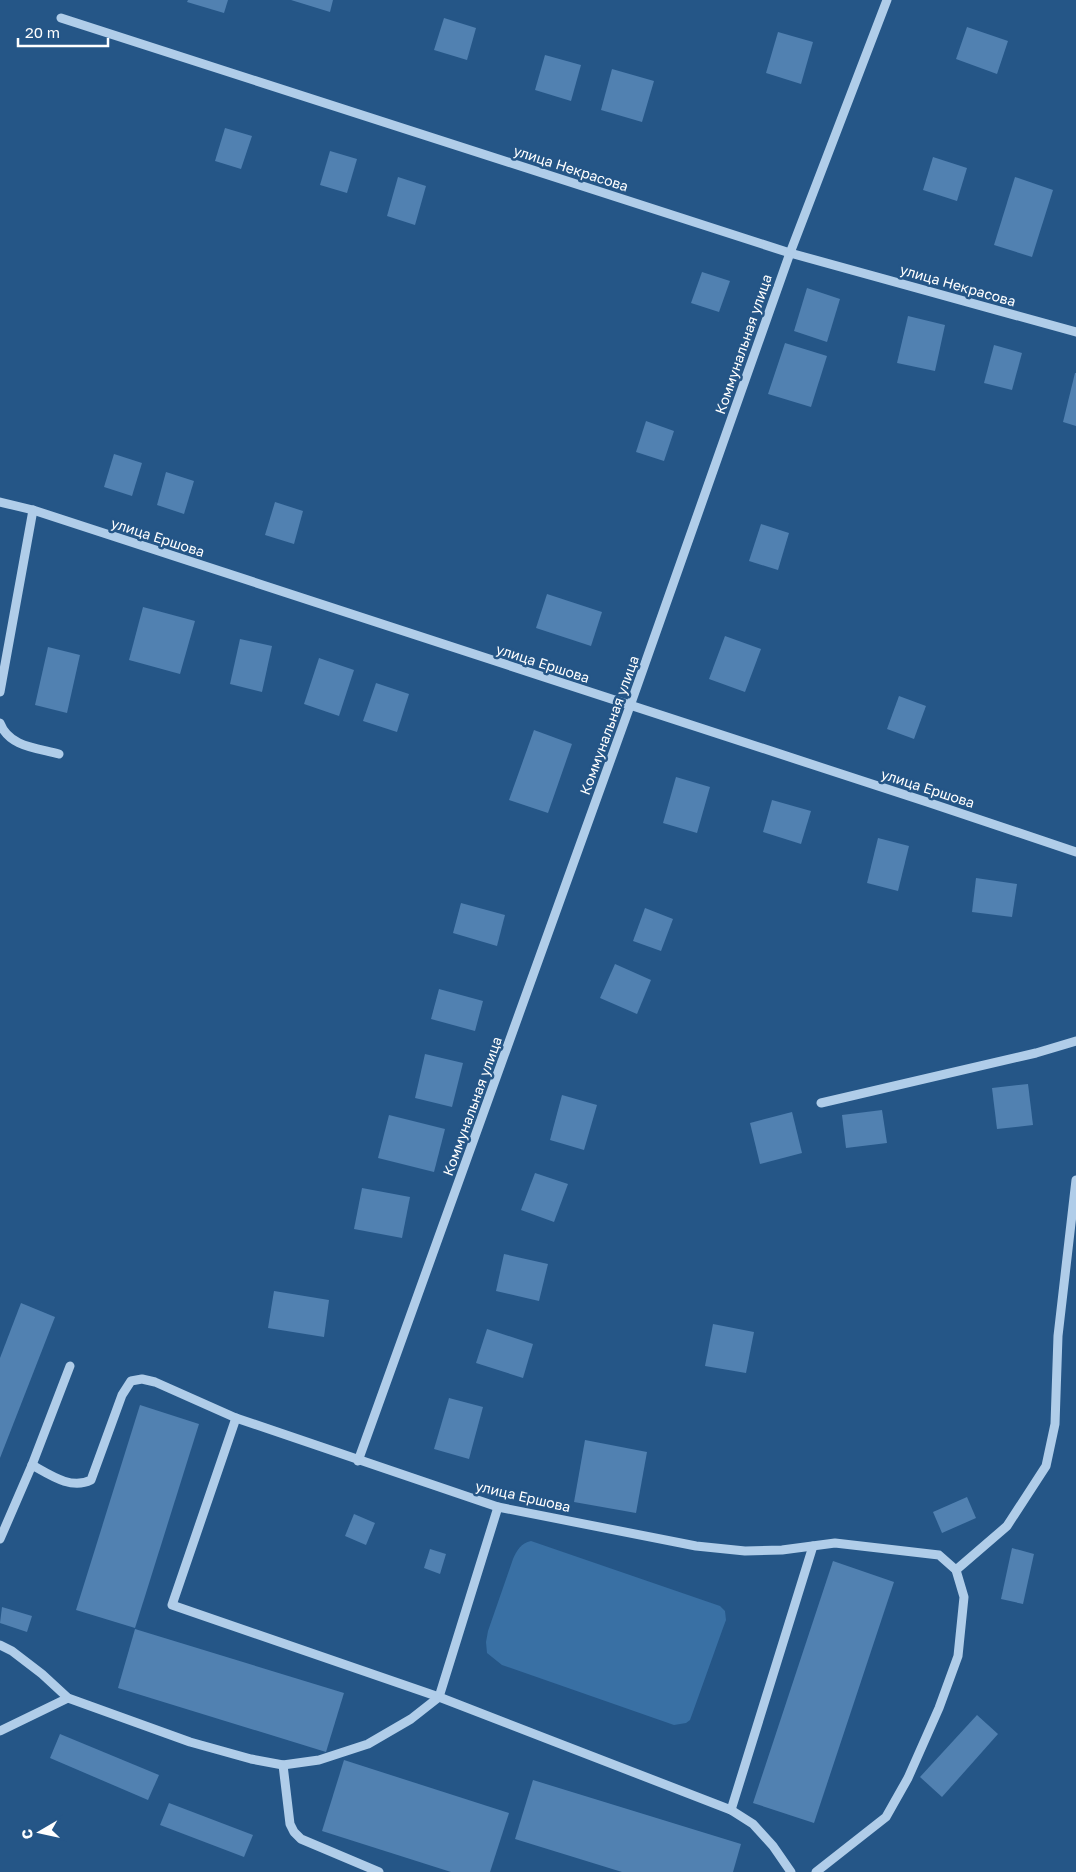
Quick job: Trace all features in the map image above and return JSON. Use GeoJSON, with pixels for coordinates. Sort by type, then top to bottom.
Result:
{"type":"FeatureCollection","features":[{"type":"Feature","properties":{"kind":"street","name":"Коммунальная улица"},"geometry":{"type":"LineString","coordinates":[[358,1461],[630,706],[790,253],[887,0]]}},
{"type":"Feature","properties":{"kind":"street","name":"улица Некрасова"},"geometry":{"type":"LineString","coordinates":[[61,18],[790,253],[1076,332]]}},
{"type":"Feature","properties":{"kind":"street","name":"улица Ершова"},"geometry":{"type":"LineString","coordinates":[[0,502],[33,510],[1076,852]]}},
{"type":"Feature","properties":{"kind":"street"},"geometry":{"type":"LineString","coordinates":[[0,692],[33,510]]}},
{"type":"Feature","properties":{"kind":"street"},"geometry":{"type":"LineString","coordinates":[[0,723],[4,733],[21,745],[60,754]]}},
{"type":"Feature","properties":{"kind":"street"},"geometry":{"type":"LineString","coordinates":[[821,1103],[1036,1053],[1076,1041]]}},
{"type":"Feature","properties":{"kind":"street"},"geometry":{"type":"LineString","coordinates":[[816,1872],[886,1817],[908,1778],[939,1708],[958,1656],[964,1597],[956,1570],[1007,1526],[1046,1466],[1055,1424],[1058,1336],[1076,1180]]}},
{"type":"Feature","properties":{"kind":"street"},"geometry":{"type":"LineString","coordinates":[[0,1539],[32,1466],[70,1366]]}},
{"type":"Feature","properties":{"kind":"street","name":"улица Ершова"},"geometry":{"type":"LineString","coordinates":[[32,1466],[69,1483],[83,1484],[91,1480],[122,1394],[131,1381],[142,1379],[154,1382],[236,1418],[498,1507],[696,1546],[746,1551],[782,1550],[835,1543],[938,1555],[956,1570]]}},
{"type":"Feature","properties":{"kind":"street"},"geometry":{"type":"LineString","coordinates":[[236,1418],[172,1605],[439,1697],[731,1810],[753,1824],[774,1846],[791,1872]]}},
{"type":"Feature","properties":{"kind":"street"},"geometry":{"type":"LineString","coordinates":[[0,1645],[12,1650],[68,1698],[190,1742],[251,1759],[283,1765],[319,1760],[368,1744],[411,1719],[439,1697],[498,1507]]}},
{"type":"Feature","properties":{"kind":"street"},"geometry":{"type":"LineString","coordinates":[[731,1810],[814,1546]]}},
{"type":"Feature","properties":{"kind":"street"},"geometry":{"type":"LineString","coordinates":[[0,1731],[68,1698]]}},
{"type":"Feature","properties":{"kind":"street"},"geometry":{"type":"LineString","coordinates":[[283,1765],[290,1824],[294,1832],[301,1839],[379,1872]]}},
{"type":"Feature","properties":{"kind":"shaded area"},"geometry":{"type":"Polygon","coordinates":[[[531,1541],[720,1606],[725,1611],[726,1620],[690,1720],[686,1723],[674,1725],[502,1665],[487,1653],[488,1631],[513,1559],[520,1547],[531,1541]]]}},
{"type":"Feature","properties":{"kind":"building"},"geometry":{"type":"Polygon","coordinates":[[[188,0],[228,0],[224,13],[187,2],[188,0]]]}},
{"type":"Feature","properties":{"kind":"building"},"geometry":{"type":"Polygon","coordinates":[[[291,0],[333,0],[330,12],[291,0]]]}},
{"type":"Feature","properties":{"kind":"building"},"geometry":{"type":"Polygon","coordinates":[[[444,18],[476,28],[467,60],[434,50],[444,18]]]}},
{"type":"Feature","properties":{"kind":"building"},"geometry":{"type":"Polygon","coordinates":[[[967,27],[1008,41],[997,74],[956,59],[967,27]]]}},
{"type":"Feature","properties":{"kind":"building"},"geometry":{"type":"Polygon","coordinates":[[[778,32],[813,42],[801,84],[766,73],[778,32]]]}},
{"type":"Feature","properties":{"kind":"building"},"geometry":{"type":"Polygon","coordinates":[[[545,55],[581,65],[571,101],[535,90],[545,55]]]}},
{"type":"Feature","properties":{"kind":"building"},"geometry":{"type":"Polygon","coordinates":[[[612,69],[654,81],[642,122],[601,110],[612,69]]]}},
{"type":"Feature","properties":{"kind":"building"},"geometry":{"type":"Polygon","coordinates":[[[225,128],[252,136],[241,169],[215,161],[225,128]]]}},
{"type":"Feature","properties":{"kind":"building"},"geometry":{"type":"Polygon","coordinates":[[[330,151],[357,159],[347,193],[320,185],[330,151]]]}},
{"type":"Feature","properties":{"kind":"building"},"geometry":{"type":"Polygon","coordinates":[[[933,157],[967,168],[957,201],[923,190],[933,157]]]}},
{"type":"Feature","properties":{"kind":"building"},"geometry":{"type":"Polygon","coordinates":[[[398,177],[426,186],[415,225],[387,216],[398,177]]]}},
{"type":"Feature","properties":{"kind":"building"},"geometry":{"type":"Polygon","coordinates":[[[1015,177],[1053,190],[1032,257],[994,245],[1015,177]]]}},
{"type":"Feature","properties":{"kind":"building"},"geometry":{"type":"Polygon","coordinates":[[[702,272],[730,281],[719,312],[691,303],[702,272]]]}},
{"type":"Feature","properties":{"kind":"building"},"geometry":{"type":"Polygon","coordinates":[[[807,288],[840,299],[827,342],[794,331],[807,288]]]}},
{"type":"Feature","properties":{"kind":"building"},"geometry":{"type":"Polygon","coordinates":[[[908,316],[945,325],[935,371],[897,363],[908,316]]]}},
{"type":"Feature","properties":{"kind":"building"},"geometry":{"type":"Polygon","coordinates":[[[785,343],[827,356],[811,407],[768,394],[785,343]]]}},
{"type":"Feature","properties":{"kind":"building"},"geometry":{"type":"Polygon","coordinates":[[[994,345],[1022,353],[1012,390],[984,383],[994,345]]]}},
{"type":"Feature","properties":{"kind":"building"},"geometry":{"type":"Polygon","coordinates":[[[1076,373],[1076,426],[1063,422],[1076,373]]]}},
{"type":"Feature","properties":{"kind":"building"},"geometry":{"type":"Polygon","coordinates":[[[646,421],[674,431],[664,461],[636,452],[646,421]]]}},
{"type":"Feature","properties":{"kind":"building"},"geometry":{"type":"Polygon","coordinates":[[[114,454],[142,463],[132,496],[104,487],[114,454]]]}},
{"type":"Feature","properties":{"kind":"building"},"geometry":{"type":"Polygon","coordinates":[[[166,472],[194,481],[184,514],[157,505],[166,472]]]}},
{"type":"Feature","properties":{"kind":"building"},"geometry":{"type":"Polygon","coordinates":[[[275,502],[303,511],[294,544],[265,535],[275,502]]]}},
{"type":"Feature","properties":{"kind":"building"},"geometry":{"type":"Polygon","coordinates":[[[761,524],[789,533],[778,570],[749,561],[761,524]]]}},
{"type":"Feature","properties":{"kind":"building"},"geometry":{"type":"Polygon","coordinates":[[[547,594],[602,612],[591,646],[536,628],[547,594]]]}},
{"type":"Feature","properties":{"kind":"building"},"geometry":{"type":"Polygon","coordinates":[[[143,607],[195,621],[180,674],[129,660],[143,607]]]}},
{"type":"Feature","properties":{"kind":"building"},"geometry":{"type":"Polygon","coordinates":[[[725,636],[761,649],[745,692],[709,679],[725,636]]]}},
{"type":"Feature","properties":{"kind":"building"},"geometry":{"type":"Polygon","coordinates":[[[240,639],[272,646],[262,692],[230,684],[240,639]]]}},
{"type":"Feature","properties":{"kind":"building"},"geometry":{"type":"Polygon","coordinates":[[[48,647],[80,655],[67,713],[35,705],[48,647]]]}},
{"type":"Feature","properties":{"kind":"building"},"geometry":{"type":"Polygon","coordinates":[[[319,658],[354,670],[339,716],[304,704],[319,658]]]}},
{"type":"Feature","properties":{"kind":"building"},"geometry":{"type":"Polygon","coordinates":[[[376,683],[409,694],[397,732],[363,721],[376,683]]]}},
{"type":"Feature","properties":{"kind":"building"},"geometry":{"type":"Polygon","coordinates":[[[899,696],[926,706],[914,739],[887,729],[899,696]]]}},
{"type":"Feature","properties":{"kind":"building"},"geometry":{"type":"Polygon","coordinates":[[[534,730],[572,744],[548,813],[509,800],[534,730]]]}},
{"type":"Feature","properties":{"kind":"building"},"geometry":{"type":"Polygon","coordinates":[[[676,777],[710,787],[697,833],[663,823],[676,777]]]}},
{"type":"Feature","properties":{"kind":"building"},"geometry":{"type":"Polygon","coordinates":[[[772,800],[811,811],[801,844],[763,832],[772,800]]]}},
{"type":"Feature","properties":{"kind":"building"},"geometry":{"type":"Polygon","coordinates":[[[878,838],[909,846],[898,891],[867,883],[878,838]]]}},
{"type":"Feature","properties":{"kind":"building"},"geometry":{"type":"Polygon","coordinates":[[[976,878],[1017,884],[1012,917],[972,912],[976,878]]]}},
{"type":"Feature","properties":{"kind":"building"},"geometry":{"type":"Polygon","coordinates":[[[461,903],[505,915],[497,946],[453,933],[461,903]]]}},
{"type":"Feature","properties":{"kind":"building"},"geometry":{"type":"Polygon","coordinates":[[[645,908],[673,919],[661,951],[633,941],[645,908]]]}},
{"type":"Feature","properties":{"kind":"building"},"geometry":{"type":"Polygon","coordinates":[[[615,964],[651,980],[637,1014],[600,998],[615,964]]]}},
{"type":"Feature","properties":{"kind":"building"},"geometry":{"type":"Polygon","coordinates":[[[439,989],[483,1001],[475,1031],[431,1019],[439,989]]]}},
{"type":"Feature","properties":{"kind":"building"},"geometry":{"type":"Polygon","coordinates":[[[425,1054],[463,1063],[452,1107],[415,1098],[425,1054]]]}},
{"type":"Feature","properties":{"kind":"building"},"geometry":{"type":"Polygon","coordinates":[[[1028,1084],[1033,1125],[997,1129],[992,1088],[1028,1084]]]}},
{"type":"Feature","properties":{"kind":"building"},"geometry":{"type":"Polygon","coordinates":[[[562,1095],[597,1105],[584,1150],[550,1140],[562,1095]]]}},
{"type":"Feature","properties":{"kind":"building"},"geometry":{"type":"Polygon","coordinates":[[[882,1110],[887,1143],[846,1148],[842,1115],[882,1110]]]}},
{"type":"Feature","properties":{"kind":"building"},"geometry":{"type":"Polygon","coordinates":[[[792,1112],[802,1153],[760,1164],[750,1123],[792,1112]]]}},
{"type":"Feature","properties":{"kind":"building"},"geometry":{"type":"Polygon","coordinates":[[[389,1115],[445,1129],[434,1172],[378,1158],[389,1115]]]}},
{"type":"Feature","properties":{"kind":"building"},"geometry":{"type":"Polygon","coordinates":[[[535,1173],[568,1184],[554,1222],[521,1210],[535,1173]]]}},
{"type":"Feature","properties":{"kind":"building"},"geometry":{"type":"Polygon","coordinates":[[[362,1188],[410,1197],[402,1238],[354,1229],[362,1188]]]}},
{"type":"Feature","properties":{"kind":"building"},"geometry":{"type":"Polygon","coordinates":[[[504,1254],[548,1264],[539,1301],[496,1291],[504,1254]]]}},
{"type":"Feature","properties":{"kind":"building"},"geometry":{"type":"Polygon","coordinates":[[[274,1291],[329,1300],[324,1337],[268,1328],[274,1291]]]}},
{"type":"Feature","properties":{"kind":"building"},"geometry":{"type":"Polygon","coordinates":[[[21,1303],[55,1317],[0,1458],[0,1358],[21,1303]]]}},
{"type":"Feature","properties":{"kind":"building"},"geometry":{"type":"Polygon","coordinates":[[[713,1324],[754,1332],[746,1373],[705,1366],[713,1324]]]}},
{"type":"Feature","properties":{"kind":"building"},"geometry":{"type":"Polygon","coordinates":[[[487,1329],[533,1344],[523,1378],[476,1363],[487,1329]]]}},
{"type":"Feature","properties":{"kind":"building"},"geometry":{"type":"Polygon","coordinates":[[[449,1398],[483,1407],[469,1459],[434,1449],[449,1398]]]}},
{"type":"Feature","properties":{"kind":"building"},"geometry":{"type":"Polygon","coordinates":[[[140,1405],[199,1424],[135,1628],[76,1610],[140,1405]]]}},
{"type":"Feature","properties":{"kind":"building"},"geometry":{"type":"Polygon","coordinates":[[[585,1440],[647,1452],[636,1513],[574,1502],[585,1440]]]}},
{"type":"Feature","properties":{"kind":"building"},"geometry":{"type":"Polygon","coordinates":[[[967,1497],[976,1518],[942,1533],[933,1512],[967,1497]]]}},
{"type":"Feature","properties":{"kind":"building"},"geometry":{"type":"Polygon","coordinates":[[[354,1514],[375,1523],[366,1545],[345,1536],[354,1514]]]}},
{"type":"Feature","properties":{"kind":"building"},"geometry":{"type":"Polygon","coordinates":[[[1012,1548],[1034,1554],[1023,1604],[1001,1599],[1012,1548]]]}},
{"type":"Feature","properties":{"kind":"building"},"geometry":{"type":"Polygon","coordinates":[[[430,1549],[446,1554],[440,1574],[424,1568],[430,1549]]]}},
{"type":"Feature","properties":{"kind":"building"},"geometry":{"type":"Polygon","coordinates":[[[833,1561],[894,1582],[814,1823],[753,1803],[833,1561]]]}},
{"type":"Feature","properties":{"kind":"building"},"geometry":{"type":"Polygon","coordinates":[[[2,1607],[32,1616],[27,1632],[0,1623],[2,1607]]]}},
{"type":"Feature","properties":{"kind":"building"},"geometry":{"type":"Polygon","coordinates":[[[135,1629],[344,1693],[326,1752],[118,1688],[135,1629]]]}},
{"type":"Feature","properties":{"kind":"building"},"geometry":{"type":"Polygon","coordinates":[[[977,1715],[998,1734],[942,1797],[920,1777],[977,1715]]]}},
{"type":"Feature","properties":{"kind":"building"},"geometry":{"type":"Polygon","coordinates":[[[60,1734],[159,1775],[148,1800],[50,1758],[60,1734]]]}},
{"type":"Feature","properties":{"kind":"building"},"geometry":{"type":"Polygon","coordinates":[[[344,1760],[509,1813],[490,1872],[451,1872],[322,1831],[344,1760]]]}},
{"type":"Feature","properties":{"kind":"building"},"geometry":{"type":"Polygon","coordinates":[[[533,1780],[741,1844],[733,1872],[622,1872],[515,1839],[533,1780]]]}},
{"type":"Feature","properties":{"kind":"building"},"geometry":{"type":"Polygon","coordinates":[[[169,1803],[253,1835],[244,1857],[160,1825],[169,1803]]]}}]}
